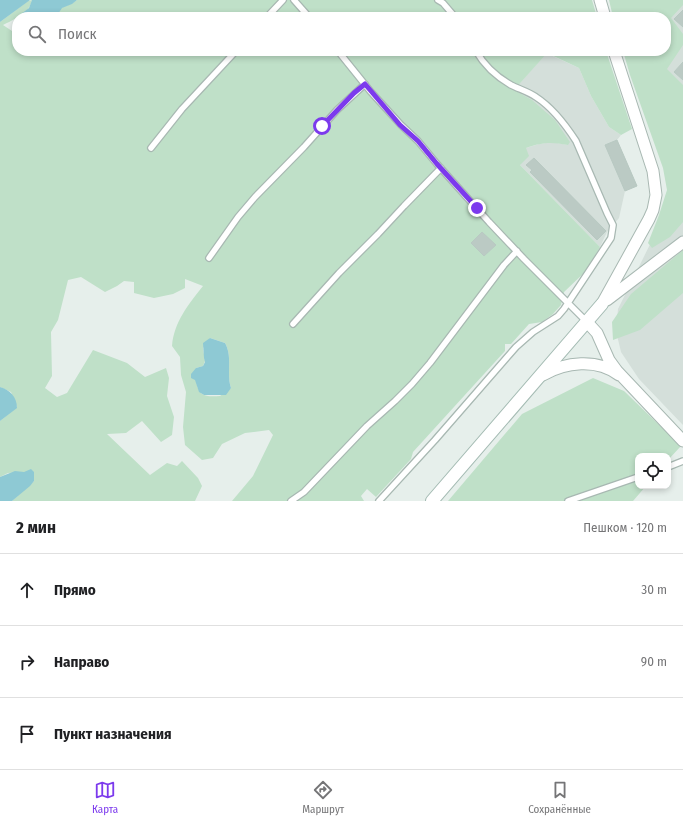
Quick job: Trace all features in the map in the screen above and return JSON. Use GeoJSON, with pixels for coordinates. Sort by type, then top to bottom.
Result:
{"type":"FeatureCollection","features":[{"type":"Feature","properties":{"kind":"street"},"geometry":{"type":"LineString","coordinates":[[600,0],[603,12]]}},
{"type":"Feature","properties":{"kind":"street"},"geometry":{"type":"LineString","coordinates":[[432,501],[602,304],[650,219],[656,195],[655,180],[650,160],[616,56]]}},
{"type":"Feature","properties":{"kind":"street"},"geometry":{"type":"LineString","coordinates":[[602,304],[683,242]]}},
{"type":"Feature","properties":{"kind":"street"},"geometry":{"type":"LineString","coordinates":[[587,322],[597,333],[609,360],[624,379],[683,441]]}},
{"type":"Feature","properties":{"kind":"street"},"geometry":{"type":"LineString","coordinates":[[536,379],[561,366],[578,364],[600,366],[616,373],[624,379]]}},
{"type":"Feature","properties":{"kind":"lane"},"geometry":{"type":"LineString","coordinates":[[272,12],[283,0]]}},
{"type":"Feature","properties":{"kind":"lane"},"geometry":{"type":"LineString","coordinates":[[294,0],[305,12]]}},
{"type":"Feature","properties":{"kind":"lane"},"geometry":{"type":"LineString","coordinates":[[438,0],[450,12]]}},
{"type":"Feature","properties":{"kind":"lane"},"geometry":{"type":"LineString","coordinates":[[151,148],[182,109],[231,56]]}},
{"type":"Feature","properties":{"kind":"lane"},"geometry":{"type":"LineString","coordinates":[[342,56],[400,125],[418,141],[517,252],[587,322]]}},
{"type":"Feature","properties":{"kind":"lane"},"geometry":{"type":"LineString","coordinates":[[379,501],[435,440],[516,347],[533,332],[558,316],[611,238],[613,232],[611,220],[576,141],[558,116],[536,97],[512,85],[494,73],[480,56]]}},
{"type":"Feature","properties":{"kind":"lane"},"geometry":{"type":"LineString","coordinates":[[209,258],[238,217],[255,197],[338,110],[365,84]]}},
{"type":"Feature","properties":{"kind":"lane"},"geometry":{"type":"LineString","coordinates":[[293,324],[334,278],[441,168]]}},
{"type":"Feature","properties":{"kind":"lane"},"geometry":{"type":"LineString","coordinates":[[291,501],[304,492],[367,426],[412,384],[430,363],[489,284],[517,252]]}},
{"type":"Feature","properties":{"kind":"lane"},"geometry":{"type":"LineString","coordinates":[[671,465],[683,461]]}},
{"type":"Feature","properties":{"kind":"lane"},"geometry":{"type":"LineString","coordinates":[[570,501],[635,478]]}},
{"type":"Feature","properties":{"kind":"shaded area"},"geometry":{"type":"Polygon","coordinates":[[[683,0],[683,425],[639,379],[621,352],[616,331],[618,309],[672,200],[669,178],[667,56],[671,56],[671,12],[683,0]]]}},
{"type":"Feature","properties":{"kind":"shaded area"},"geometry":{"type":"Polygon","coordinates":[[[543,56],[553,56],[579,68],[591,96],[609,127],[621,135],[617,140],[637,186],[625,191],[619,218],[607,232],[600,247],[520,165],[526,148],[552,142],[568,145],[514,90],[543,56]]]}},
{"type":"Feature","properties":{"kind":"green space"},"geometry":{"type":"Polygon","coordinates":[[[32,0],[31,5],[25,12],[13,12],[28,1],[32,0]]]}},
{"type":"Feature","properties":{"kind":"green space"},"geometry":{"type":"Polygon","coordinates":[[[77,0],[592,0],[596,12],[56,12],[77,0]]]}},
{"type":"Feature","properties":{"kind":"green space"},"geometry":{"type":"Polygon","coordinates":[[[609,0],[683,0],[683,5],[671,18],[671,12],[612,12],[609,0]]]}},
{"type":"Feature","properties":{"kind":"green space"},"geometry":{"type":"Polygon","coordinates":[[[12,13],[12,20],[3,25],[12,31],[12,56],[544,56],[514,90],[532,100],[555,120],[570,142],[568,145],[547,143],[526,148],[529,156],[520,165],[600,247],[586,271],[564,292],[561,305],[553,314],[542,322],[529,324],[511,344],[505,344],[505,351],[413,452],[411,459],[376,497],[367,489],[361,496],[364,501],[232,501],[253,476],[273,435],[269,430],[245,433],[222,444],[213,458],[202,460],[185,445],[183,427],[186,392],[181,375],[180,357],[172,346],[173,337],[179,321],[187,307],[203,286],[185,279],[185,288],[173,294],[154,298],[134,293],[134,282],[124,281],[105,292],[81,277],[68,280],[58,320],[51,332],[52,376],[45,388],[57,397],[67,393],[93,350],[127,363],[145,377],[166,368],[169,378],[167,396],[174,417],[172,435],[161,442],[142,421],[126,433],[107,434],[150,475],[167,463],[177,466],[182,461],[198,478],[202,486],[195,501],[12,501],[34,481],[24,472],[8,473],[0,477],[0,421],[17,407],[11,392],[0,387],[0,22],[12,13]],[[210,338],[203,348],[205,361],[203,366],[196,368],[196,375],[199,390],[204,395],[220,396],[231,388],[229,377],[229,354],[225,343],[210,338]]]}},
{"type":"Feature","properties":{"kind":"green space"},"geometry":{"type":"Polygon","coordinates":[[[671,18],[683,34],[683,45],[667,69],[683,85],[683,222],[670,237],[652,248],[648,243],[667,190],[663,168],[624,56],[671,56],[671,18]]]}},
{"type":"Feature","properties":{"kind":"green space"},"geometry":{"type":"Polygon","coordinates":[[[553,56],[608,56],[632,129],[621,135],[609,127],[591,96],[579,68],[553,56]]]}},
{"type":"Feature","properties":{"kind":"green space"},"geometry":{"type":"Polygon","coordinates":[[[683,250],[683,293],[640,330],[613,340],[612,322],[631,294],[683,250]]]}},
{"type":"Feature","properties":{"kind":"green space"},"geometry":{"type":"Polygon","coordinates":[[[593,378],[624,391],[681,446],[671,457],[671,453],[635,453],[635,489],[643,489],[633,501],[448,501],[522,414],[593,378]]]}},
{"type":"Feature","properties":{"kind":"water"},"geometry":{"type":"Polygon","coordinates":[[[0,0],[30,0],[12,12],[0,22],[0,0]]]}},
{"type":"Feature","properties":{"kind":"water"},"geometry":{"type":"Polygon","coordinates":[[[32,0],[77,0],[62,8],[59,12],[24,12],[29,8],[32,0]]]}},
{"type":"Feature","properties":{"kind":"water"},"geometry":{"type":"Polygon","coordinates":[[[210,338],[225,343],[229,354],[229,377],[231,388],[226,395],[204,395],[199,392],[195,380],[191,378],[191,374],[196,368],[203,366],[205,362],[203,343],[210,338]]]}},
{"type":"Feature","properties":{"kind":"water"},"geometry":{"type":"Polygon","coordinates":[[[0,387],[12,394],[16,400],[17,408],[0,421],[0,387]]]}},
{"type":"Feature","properties":{"kind":"water"},"geometry":{"type":"Polygon","coordinates":[[[31,469],[34,472],[34,481],[30,486],[12,501],[0,501],[0,477],[15,471],[24,472],[31,469]]]}},
{"type":"Feature","properties":{"kind":"building"},"geometry":{"type":"Polygon","coordinates":[[[683,10],[683,27],[674,19],[683,10]]]}},
{"type":"Feature","properties":{"kind":"building"},"geometry":{"type":"Polygon","coordinates":[[[683,62],[683,80],[674,72],[683,62]]]}},
{"type":"Feature","properties":{"kind":"building"},"geometry":{"type":"Polygon","coordinates":[[[617,140],[637,186],[625,191],[605,145],[617,140]]]}},
{"type":"Feature","properties":{"kind":"building"},"geometry":{"type":"Polygon","coordinates":[[[534,158],[606,231],[597,240],[530,172],[532,170],[526,165],[534,158]]]}},
{"type":"Feature","properties":{"kind":"building"},"geometry":{"type":"Polygon","coordinates":[[[482,232],[496,245],[484,256],[471,243],[482,232]]]}},
{"type":"Feature","properties":{"kind":"route"},"geometry":{"type":"LineString","coordinates":[[322,126],[354,93],[365,84],[400,125],[418,141],[477,208]]}}]}
